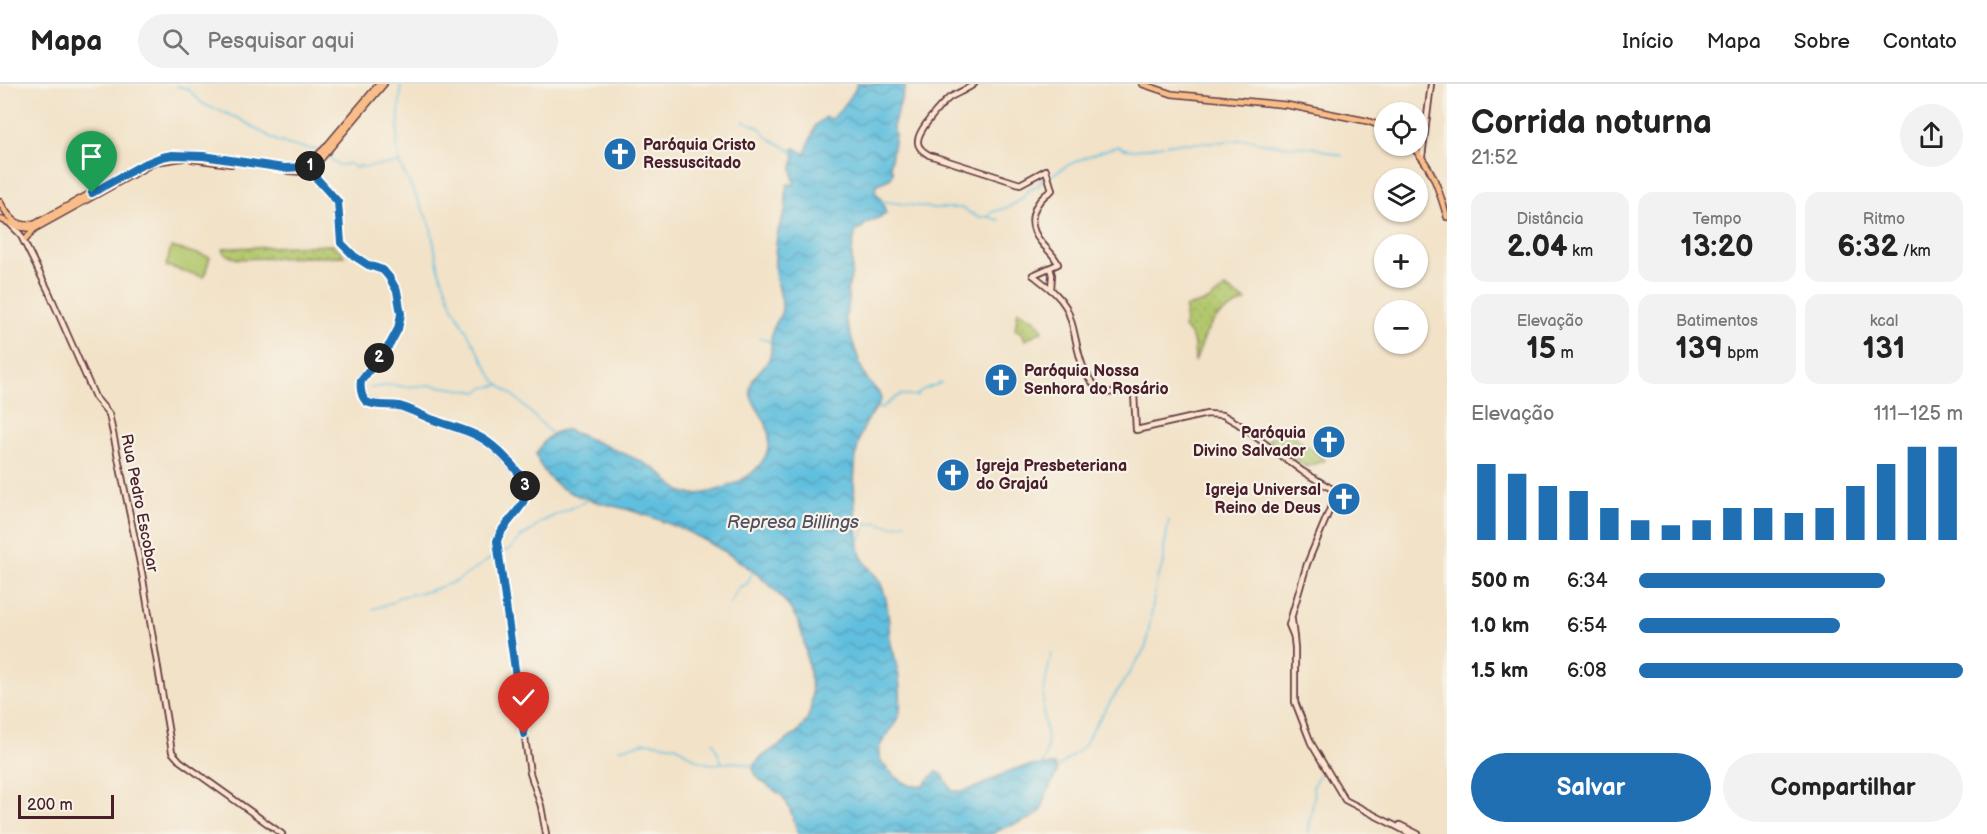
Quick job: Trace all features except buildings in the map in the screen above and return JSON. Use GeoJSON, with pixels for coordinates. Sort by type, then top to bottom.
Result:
{"type":"FeatureCollection","features":[{"type":"Feature","properties":{"kind":"main road"},"geometry":{"type":"LineString","coordinates":[[0,202],[12,220],[22,226],[30,225],[142,165],[162,157],[183,154],[293,168],[305,167],[313,161],[379,84]]}},
{"type":"Feature","properties":{"kind":"main road"},"geometry":{"type":"LineString","coordinates":[[25,241],[34,229],[155,162],[187,158],[295,172],[311,169],[384,84]]}},
{"type":"Feature","properties":{"kind":"main road"},"geometry":{"type":"LineString","coordinates":[[974,84],[944,103],[921,131],[918,144],[923,152],[929,155],[1020,184],[1046,171],[1052,190],[1035,206],[1032,219],[1039,241],[1053,254],[1058,264],[1033,274],[1052,289],[1066,307],[1081,362],[1096,387],[1107,393],[1132,392],[1135,396],[1136,430],[1207,414],[1223,415],[1302,471],[1337,492],[1310,557],[1289,625],[1294,637]]}},
{"type":"Feature","properties":{"kind":"main road"},"geometry":{"type":"LineString","coordinates":[[1142,84],[1168,93],[1287,105],[1374,123]]}},
{"type":"Feature","properties":{"kind":"main road"},"geometry":{"type":"LineString","coordinates":[[1431,84],[1422,157],[1434,176],[1447,217]]}},
{"type":"Feature","properties":{"kind":"main road"},"geometry":{"type":"LineString","coordinates":[[313,161],[311,169],[314,176],[338,202],[341,243],[354,256],[387,274],[395,286],[400,304],[401,314],[393,339],[361,381],[360,388],[364,398],[369,402],[403,407],[490,444],[525,483],[522,504],[498,535],[497,546],[530,773],[542,806],[546,834]]}},
{"type":"Feature","properties":{"kind":"main road"},"geometry":{"type":"LineString","coordinates":[[5,211],[0,218],[10,224],[34,229]]}},
{"type":"Feature","properties":{"kind":"main road","name":"Rua Pedro Escobar"},"geometry":{"type":"LineString","coordinates":[[10,224],[25,241],[95,397],[109,414],[136,545],[171,749],[176,758],[282,834]]}},
{"type":"Feature","properties":{"kind":"main road","name":"Rua Pedro Escobar"},"geometry":{"type":"LineString","coordinates":[[22,226],[25,241]]}},
{"type":"Feature","properties":{"kind":"main road"},"geometry":{"type":"LineString","coordinates":[[1050,268],[1052,289]]}},
{"type":"Feature","properties":{"kind":"main road"},"geometry":{"type":"LineString","coordinates":[[1333,500],[1343,493]]}},
{"type":"Feature","properties":{"kind":"main road"},"geometry":{"type":"LineString","coordinates":[[1292,617],[1295,702],[1311,743],[1345,800],[1411,834]]}},
{"type":"Feature","properties":{"kind":"main road"},"geometry":{"type":"LineString","coordinates":[[1391,823],[1418,834]]}},
{"type":"Feature","properties":{"kind":"green space"},"geometry":{"type":"Polygon","coordinates":[[[333,245],[344,256],[238,259],[223,252],[224,248],[333,245]]]}},
{"type":"Feature","properties":{"kind":"green space"},"geometry":{"type":"Polygon","coordinates":[[[171,247],[210,257],[204,277],[166,266],[171,247]]]}},
{"type":"Feature","properties":{"kind":"green space"},"geometry":{"type":"Polygon","coordinates":[[[1225,288],[1246,301],[1217,318],[1207,330],[1195,362],[1192,339],[1184,328],[1186,307],[1208,301],[1225,288]]]}},
{"type":"Feature","properties":{"kind":"green space"},"geometry":{"type":"Polygon","coordinates":[[[1018,311],[1035,320],[1043,330],[1025,340],[1022,333],[1015,329],[1018,311]]]}},
{"type":"Feature","properties":{"kind":"green space"},"geometry":{"type":"Polygon","coordinates":[[[1289,429],[1299,440],[1325,460],[1306,467],[1268,439],[1289,429]]]}},
{"type":"Feature","properties":{"kind":"water","name":"Represa Billings"},"geometry":{"type":"Polygon","coordinates":[[[857,84],[906,84],[893,126],[895,136],[890,165],[893,172],[891,178],[876,185],[875,191],[882,201],[886,214],[867,223],[855,233],[852,273],[847,291],[849,302],[845,318],[861,367],[866,378],[880,394],[881,399],[866,423],[859,440],[854,489],[860,553],[879,580],[886,597],[899,681],[900,711],[881,745],[879,755],[887,769],[911,786],[924,785],[936,772],[942,774],[952,791],[969,790],[1018,768],[1055,765],[1057,772],[1041,811],[1032,818],[992,834],[798,834],[783,797],[757,776],[753,766],[764,755],[798,732],[810,712],[811,680],[802,633],[795,616],[782,598],[765,581],[723,551],[701,538],[655,518],[576,495],[551,480],[542,469],[536,454],[553,434],[568,430],[645,463],[679,490],[690,494],[707,493],[723,488],[757,469],[767,453],[769,434],[764,419],[753,402],[750,389],[755,376],[769,359],[772,332],[782,312],[775,258],[777,235],[785,209],[787,187],[788,184],[794,185],[792,167],[795,157],[792,150],[795,148],[805,154],[816,125],[826,117],[831,119],[842,108],[857,84]]]}},
{"type":"Feature","properties":{"kind":"waterway"},"geometry":{"type":"LineString","coordinates":[[399,84],[401,88],[397,145],[399,163],[430,224],[439,270],[454,309],[495,381],[516,398],[551,433]]}},
{"type":"Feature","properties":{"kind":"waterway"},"geometry":{"type":"LineString","coordinates":[[177,86],[188,89],[203,104],[240,119],[277,141],[319,150]]}},
{"type":"Feature","properties":{"kind":"waterway"},"geometry":{"type":"LineString","coordinates":[[744,121],[760,128],[766,136],[794,152]]}},
{"type":"Feature","properties":{"kind":"waterway"},"geometry":{"type":"LineString","coordinates":[[1219,142],[1251,139],[1284,146],[1312,147],[1342,156]]}},
{"type":"Feature","properties":{"kind":"waterway"},"geometry":{"type":"LineString","coordinates":[[1166,144],[1217,142]]}},
{"type":"Feature","properties":{"kind":"waterway"},"geometry":{"type":"LineString","coordinates":[[1052,175],[1070,164],[1118,146],[1134,150],[1163,145]]}},
{"type":"Feature","properties":{"kind":"waterway"},"geometry":{"type":"LineString","coordinates":[[329,157],[333,162],[343,165],[349,163],[357,169],[358,165],[363,167],[399,163]]}},
{"type":"Feature","properties":{"kind":"waterway"},"geometry":{"type":"LineString","coordinates":[[989,216],[992,212],[1009,207],[1023,198],[1026,192],[1039,185],[1042,179],[1047,177]]}},
{"type":"Feature","properties":{"kind":"waterway"},"geometry":{"type":"LineString","coordinates":[[881,201],[931,208],[961,208],[978,217],[999,220]]}},
{"type":"Feature","properties":{"kind":"waterway"},"geometry":{"type":"LineString","coordinates":[[759,337],[770,342]]}},
{"type":"Feature","properties":{"kind":"waterway"},"geometry":{"type":"LineString","coordinates":[[879,403],[879,409],[898,396],[916,396],[922,390],[941,383]]}},
{"type":"Feature","properties":{"kind":"waterway"},"geometry":{"type":"LineString","coordinates":[[371,388],[392,385],[406,387],[430,385],[478,392],[483,388],[499,385]]}},
{"type":"Feature","properties":{"kind":"waterway"},"geometry":{"type":"LineString","coordinates":[[501,552],[511,549],[521,537],[541,522],[588,500]]}},
{"type":"Feature","properties":{"kind":"waterway"},"geometry":{"type":"LineString","coordinates":[[1057,768],[1084,746],[1146,647],[1157,579],[1164,563],[1169,520]]}},
{"type":"Feature","properties":{"kind":"waterway"},"geometry":{"type":"LineString","coordinates":[[858,541],[863,535],[865,523],[873,524],[876,521],[879,524],[893,526],[906,523]]}},
{"type":"Feature","properties":{"kind":"waterway"},"geometry":{"type":"LineString","coordinates":[[373,609],[391,603],[399,597],[429,591],[457,581],[497,554]]}},
{"type":"Feature","properties":{"kind":"waterway"},"geometry":{"type":"LineString","coordinates":[[730,604],[738,588],[747,584],[753,571]]}},
{"type":"Feature","properties":{"kind":"waterway"},"geometry":{"type":"LineString","coordinates":[[1042,765],[1047,750],[1044,696],[1052,654]]}},
{"type":"Feature","properties":{"kind":"waterway"},"geometry":{"type":"LineString","coordinates":[[619,749],[646,742],[676,746],[699,761],[711,764],[736,762],[753,766]]}},
{"type":"Feature","properties":{"kind":"waterway"},"geometry":{"type":"LineString","coordinates":[[713,742],[722,763]]}},
{"type":"Feature","properties":{"kind":"waterway"},"geometry":{"type":"LineString","coordinates":[[1308,834],[1314,797],[1313,786],[1320,773]]}},
{"type":"Feature","properties":{"kind":"place","name":"Paróquia Cristo Ressuscitado"},"geometry":{"type":"Point","coordinates":[620,154]}},
{"type":"Feature","properties":{"kind":"place","name":"Paróquia Nossa Senhora do Rosário"},"geometry":{"type":"Point","coordinates":[1001,380]}},
{"type":"Feature","properties":{"kind":"place","name":"Paróquia Divino Salvador"},"geometry":{"type":"Point","coordinates":[1329,442]}},
{"type":"Feature","properties":{"kind":"place","name":"Igreja Presbeteriana do Grajaú"},"geometry":{"type":"Point","coordinates":[953,475]}},
{"type":"Feature","properties":{"kind":"place","name":"Igreja Universal Reino de Deus"},"geometry":{"type":"Point","coordinates":[1344,499]}},
{"type":"Feature","properties":{"kind":"route"},"geometry":{"type":"LineString","coordinates":[[92,193],[142,165],[172,155],[203,156],[284,168],[301,168],[313,161],[309,170],[338,202],[341,243],[354,256],[387,274],[395,286],[401,309],[398,329],[393,339],[360,383],[364,398],[367,402],[403,407],[486,441],[525,483],[526,489],[522,504],[498,535],[497,541],[524,734]]}}]}
